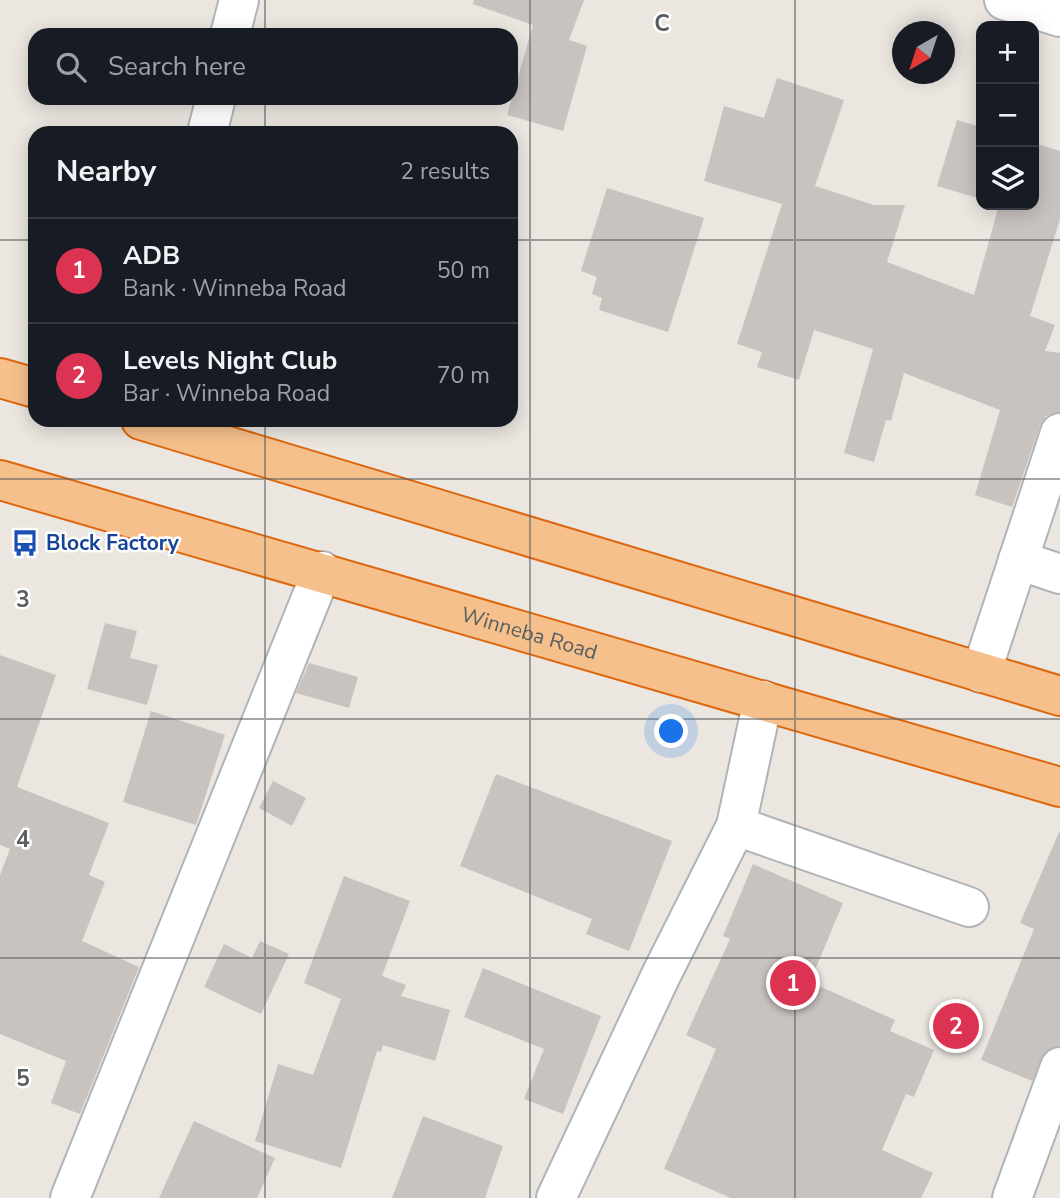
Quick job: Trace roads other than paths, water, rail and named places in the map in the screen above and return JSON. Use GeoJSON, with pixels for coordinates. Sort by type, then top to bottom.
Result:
{"type":"FeatureCollection","features":[{"type":"Feature","properties":{"kind":"highway"},"geometry":{"type":"LineString","coordinates":[[0,378],[28,386]]}},
{"type":"Feature","properties":{"kind":"highway"},"geometry":{"type":"LineString","coordinates":[[164,427],[1060,696]]}},
{"type":"Feature","properties":{"kind":"highway","name":"Winneba Road"},"geometry":{"type":"LineString","coordinates":[[0,480],[322,571],[1060,787]]}},
{"type":"Feature","properties":{"kind":"street"},"geometry":{"type":"LineString","coordinates":[[232,28],[239,0]]}},
{"type":"Feature","properties":{"kind":"street"},"geometry":{"type":"LineString","coordinates":[[1004,0],[1060,17]]}},
{"type":"Feature","properties":{"kind":"street"},"geometry":{"type":"LineString","coordinates":[[209,126],[214,105]]}},
{"type":"Feature","properties":{"kind":"street"},"geometry":{"type":"LineString","coordinates":[[981,673],[1060,433]]}},
{"type":"Feature","properties":{"kind":"street"},"geometry":{"type":"LineString","coordinates":[[1018,560],[1060,574]]}},
{"type":"Feature","properties":{"kind":"street"},"geometry":{"type":"LineString","coordinates":[[70,1198],[322,571]]}},
{"type":"Feature","properties":{"kind":"street"},"geometry":{"type":"LineString","coordinates":[[556,1198],[662,973],[736,826],[763,700]]}},
{"type":"Feature","properties":{"kind":"street"},"geometry":{"type":"LineString","coordinates":[[736,826],[969,907]]}},
{"type":"Feature","properties":{"kind":"street"},"geometry":{"type":"LineString","coordinates":[[1012,1198],[1060,1067]]}},
{"type":"Feature","properties":{"kind":"place","name":"Block Factory"},"geometry":{"type":"Point","coordinates":[25,543]}},
{"type":"Feature","properties":{"kind":"place","name":"ADB"},"geometry":{"type":"Point","coordinates":[793,983]}},
{"type":"Feature","properties":{"kind":"place","name":"Levels Night Club"},"geometry":{"type":"Point","coordinates":[956,1026]}}]}
